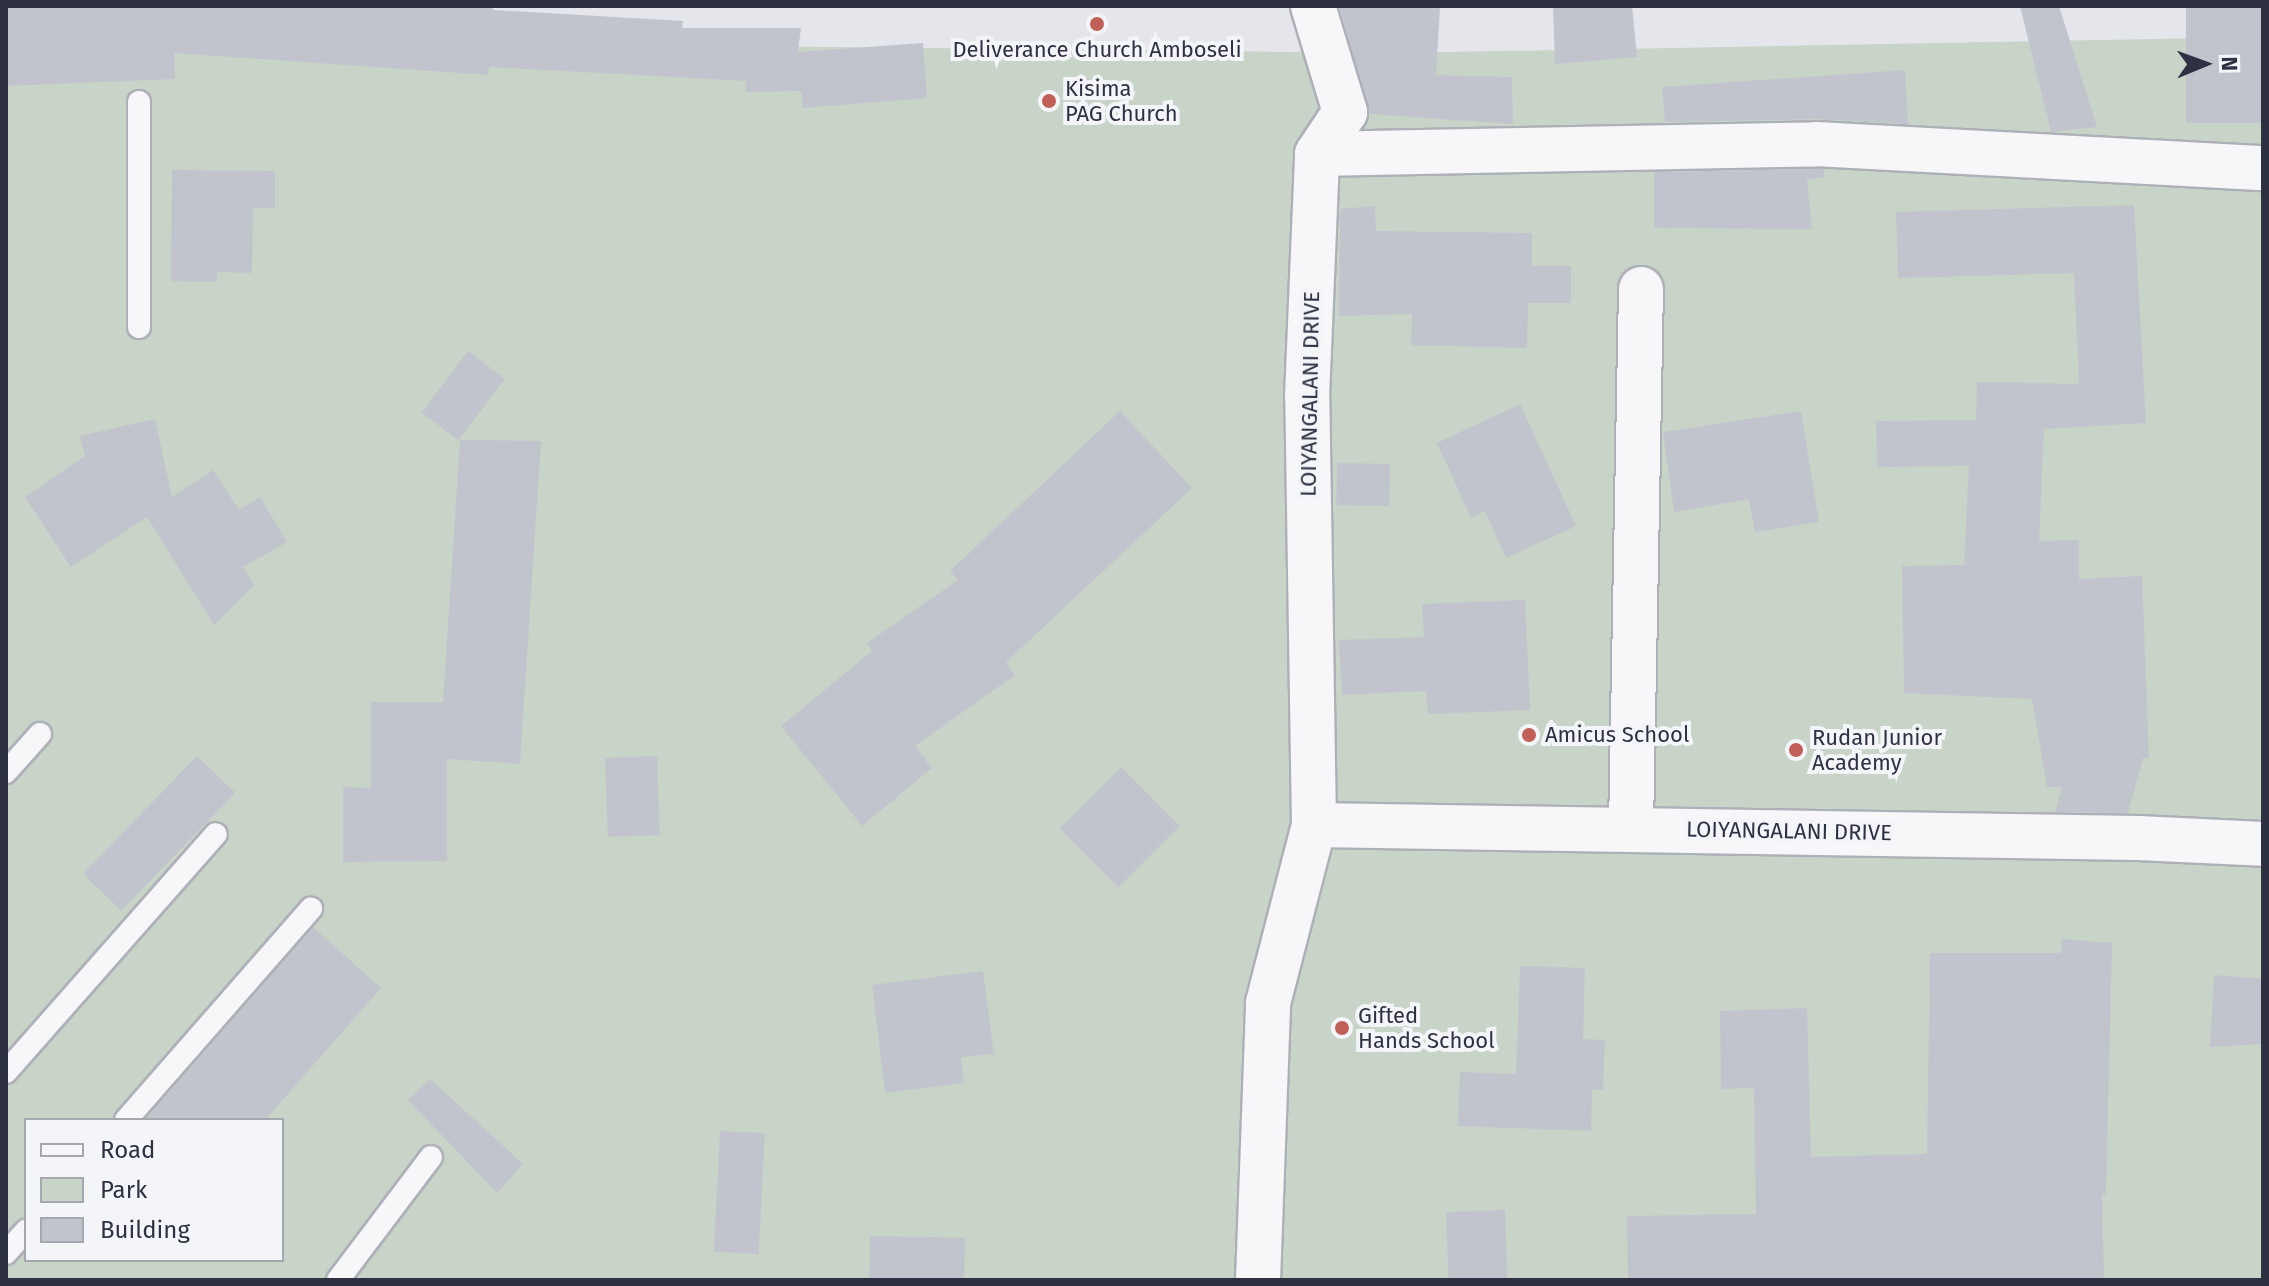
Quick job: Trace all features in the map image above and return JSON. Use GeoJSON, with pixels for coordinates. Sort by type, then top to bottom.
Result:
{"type":"FeatureCollection","features":[{"type":"Feature","properties":{"kind":"street"},"geometry":{"type":"LineString","coordinates":[[1313,6],[1345,112],[1317,154]]}},
{"type":"Feature","properties":{"kind":"street"},"geometry":{"type":"LineString","coordinates":[[1317,154],[1816,144],[2263,168]]}},
{"type":"Feature","properties":{"kind":"street","name":"LOIYANGALANI DRIVE"},"geometry":{"type":"LineString","coordinates":[[1258,1280],[1268,1003],[1314,825],[1307,397],[1317,154]]}},
{"type":"Feature","properties":{"kind":"street"},"geometry":{"type":"LineString","coordinates":[[1631,828],[1641,289]]}},
{"type":"Feature","properties":{"kind":"street","name":"LOIYANGALANI DRIVE"},"geometry":{"type":"LineString","coordinates":[[1314,825],[1631,828],[2263,844]]}},
{"type":"Feature","properties":{"kind":"lane"},"geometry":{"type":"LineString","coordinates":[[139,102],[139,327]]}},
{"type":"Feature","properties":{"kind":"lane"},"geometry":{"type":"LineString","coordinates":[[6,772],[40,734]]}},
{"type":"Feature","properties":{"kind":"lane"},"geometry":{"type":"LineString","coordinates":[[6,1072],[216,834]]}},
{"type":"Feature","properties":{"kind":"lane"},"geometry":{"type":"LineString","coordinates":[[128,1118],[311,909]]}},
{"type":"Feature","properties":{"kind":"lane"},"geometry":{"type":"LineString","coordinates":[[338,1280],[431,1157]]}},
{"type":"Feature","properties":{"kind":"lane"},"geometry":{"type":"LineString","coordinates":[[6,1253],[24,1233]]}},
{"type":"Feature","properties":{"kind":"green space"},"geometry":{"type":"Polygon","coordinates":[[[6,25],[169,40],[1396,53],[2263,37],[2263,1280],[6,1280],[6,25]]]}},
{"type":"Feature","properties":{"kind":"building"},"geometry":{"type":"Polygon","coordinates":[[[6,6],[493,6],[493,10],[683,21],[682,28],[801,28],[798,52],[923,43],[927,98],[803,108],[801,91],[746,92],[746,81],[489,67],[488,75],[174,53],[175,79],[6,86],[6,6]]]}},
{"type":"Feature","properties":{"kind":"building"},"geometry":{"type":"Polygon","coordinates":[[[1339,6],[1440,7],[1436,75],[1512,77],[1513,124],[1370,114],[1339,6]]]}},
{"type":"Feature","properties":{"kind":"building"},"geometry":{"type":"Polygon","coordinates":[[[1553,6],[1632,6],[1637,57],[1555,64],[1553,6]]]}},
{"type":"Feature","properties":{"kind":"building"},"geometry":{"type":"Polygon","coordinates":[[[2020,6],[2059,6],[2097,127],[2051,132],[2020,6]]]}},
{"type":"Feature","properties":{"kind":"building"},"geometry":{"type":"Polygon","coordinates":[[[2186,6],[2263,6],[2263,123],[2186,123],[2186,6]]]}},
{"type":"Feature","properties":{"kind":"building"},"geometry":{"type":"Polygon","coordinates":[[[1905,70],[1908,124],[1816,119],[1665,122],[1662,87],[1905,70]]]}},
{"type":"Feature","properties":{"kind":"building"},"geometry":{"type":"Polygon","coordinates":[[[1824,169],[1824,177],[1807,180],[1812,229],[1654,228],[1654,172],[1824,169]]]}},
{"type":"Feature","properties":{"kind":"building"},"geometry":{"type":"Polygon","coordinates":[[[172,170],[275,171],[275,208],[253,208],[252,273],[217,272],[217,282],[171,281],[172,170]]]}},
{"type":"Feature","properties":{"kind":"building"},"geometry":{"type":"Polygon","coordinates":[[[2134,205],[2146,423],[2044,429],[2039,541],[2079,540],[2079,579],[2142,576],[2149,758],[2143,758],[2128,813],[2055,812],[2062,787],[2047,787],[2032,699],[1904,693],[1902,566],[1964,565],[1969,466],[1877,467],[1876,421],[1976,420],[1977,382],[2079,384],[2074,273],[1898,278],[1896,212],[2134,205]]]}},
{"type":"Feature","properties":{"kind":"building"},"geometry":{"type":"Polygon","coordinates":[[[1375,206],[1376,231],[1532,233],[1532,266],[1571,266],[1571,303],[1528,303],[1527,348],[1411,345],[1412,314],[1339,316],[1340,209],[1375,206]]]}},
{"type":"Feature","properties":{"kind":"building"},"geometry":{"type":"Polygon","coordinates":[[[468,351],[505,379],[458,440],[422,412],[468,351]]]}},
{"type":"Feature","properties":{"kind":"building"},"geometry":{"type":"Polygon","coordinates":[[[1520,404],[1576,526],[1506,558],[1485,511],[1471,518],[1437,443],[1520,404]]]}},
{"type":"Feature","properties":{"kind":"building"},"geometry":{"type":"Polygon","coordinates":[[[1120,411],[1192,488],[1006,662],[1015,675],[915,746],[932,768],[862,826],[781,726],[872,651],[867,643],[958,580],[950,571],[1120,411]]]}},
{"type":"Feature","properties":{"kind":"building"},"geometry":{"type":"Polygon","coordinates":[[[1801,411],[1819,522],[1755,532],[1749,499],[1674,512],[1663,432],[1801,411]]]}},
{"type":"Feature","properties":{"kind":"building"},"geometry":{"type":"Polygon","coordinates":[[[155,419],[172,497],[213,470],[239,510],[260,497],[287,542],[243,567],[254,585],[214,625],[147,517],[71,567],[25,497],[85,456],[80,436],[155,419]]]}},
{"type":"Feature","properties":{"kind":"building"},"geometry":{"type":"Polygon","coordinates":[[[460,440],[541,441],[520,764],[447,759],[447,861],[343,862],[343,787],[371,788],[371,702],[443,702],[460,440]]]}},
{"type":"Feature","properties":{"kind":"building"},"geometry":{"type":"Polygon","coordinates":[[[1337,463],[1390,464],[1389,506],[1336,505],[1337,463]]]}},
{"type":"Feature","properties":{"kind":"building"},"geometry":{"type":"Polygon","coordinates":[[[1525,600],[1530,710],[1428,714],[1426,691],[1342,695],[1339,640],[1424,637],[1422,604],[1525,600]]]}},
{"type":"Feature","properties":{"kind":"building"},"geometry":{"type":"Polygon","coordinates":[[[197,756],[235,793],[121,911],[83,874],[197,756]]]}},
{"type":"Feature","properties":{"kind":"building"},"geometry":{"type":"Polygon","coordinates":[[[657,756],[660,835],[608,837],[605,758],[657,756]]]}},
{"type":"Feature","properties":{"kind":"building"},"geometry":{"type":"Polygon","coordinates":[[[1121,767],[1180,826],[1118,887],[1059,829],[1121,767]]]}},
{"type":"Feature","properties":{"kind":"building"},"geometry":{"type":"Polygon","coordinates":[[[313,927],[381,988],[267,1118],[147,1118],[313,927]]]}},
{"type":"Feature","properties":{"kind":"building"},"geometry":{"type":"Polygon","coordinates":[[[2062,939],[2112,943],[2106,1194],[2102,1194],[2104,1280],[1628,1280],[1627,1216],[1756,1214],[1754,1088],[1721,1089],[1720,1011],[1807,1008],[1811,1157],[1927,1154],[1930,953],[2061,953],[2062,939]]]}},
{"type":"Feature","properties":{"kind":"building"},"geometry":{"type":"Polygon","coordinates":[[[1520,966],[1585,968],[1583,1039],[1605,1040],[1603,1090],[1592,1090],[1591,1131],[1458,1126],[1460,1072],[1516,1074],[1520,966]]]}},
{"type":"Feature","properties":{"kind":"building"},"geometry":{"type":"Polygon","coordinates":[[[983,971],[994,1054],[961,1057],[964,1083],[885,1093],[872,985],[983,971]]]}},
{"type":"Feature","properties":{"kind":"building"},"geometry":{"type":"Polygon","coordinates":[[[2214,975],[2263,979],[2263,1044],[2210,1047],[2214,975]]]}},
{"type":"Feature","properties":{"kind":"building"},"geometry":{"type":"Polygon","coordinates":[[[430,1079],[523,1164],[497,1193],[408,1100],[430,1079]]]}},
{"type":"Feature","properties":{"kind":"building"},"geometry":{"type":"Polygon","coordinates":[[[720,1131],[765,1133],[759,1254],[714,1252],[720,1131]]]}},
{"type":"Feature","properties":{"kind":"building"},"geometry":{"type":"Polygon","coordinates":[[[1505,1210],[1507,1280],[1448,1280],[1446,1212],[1505,1210]]]}},
{"type":"Feature","properties":{"kind":"building"},"geometry":{"type":"Polygon","coordinates":[[[870,1236],[965,1238],[964,1280],[869,1280],[870,1236]]]}},
{"type":"Feature","properties":{"kind":"place","name":"Deliverance Church Amboseli"},"geometry":{"type":"Point","coordinates":[1097,24]}},
{"type":"Feature","properties":{"kind":"place","name":"Kisima PAG Church"},"geometry":{"type":"Point","coordinates":[1049,101]}},
{"type":"Feature","properties":{"kind":"place","name":"Amicus School"},"geometry":{"type":"Point","coordinates":[1529,735]}},
{"type":"Feature","properties":{"kind":"place","name":"Rudan Junior Academy"},"geometry":{"type":"Point","coordinates":[1796,750]}},
{"type":"Feature","properties":{"kind":"place","name":"Gifted Hands School"},"geometry":{"type":"Point","coordinates":[1342,1028]}}]}
